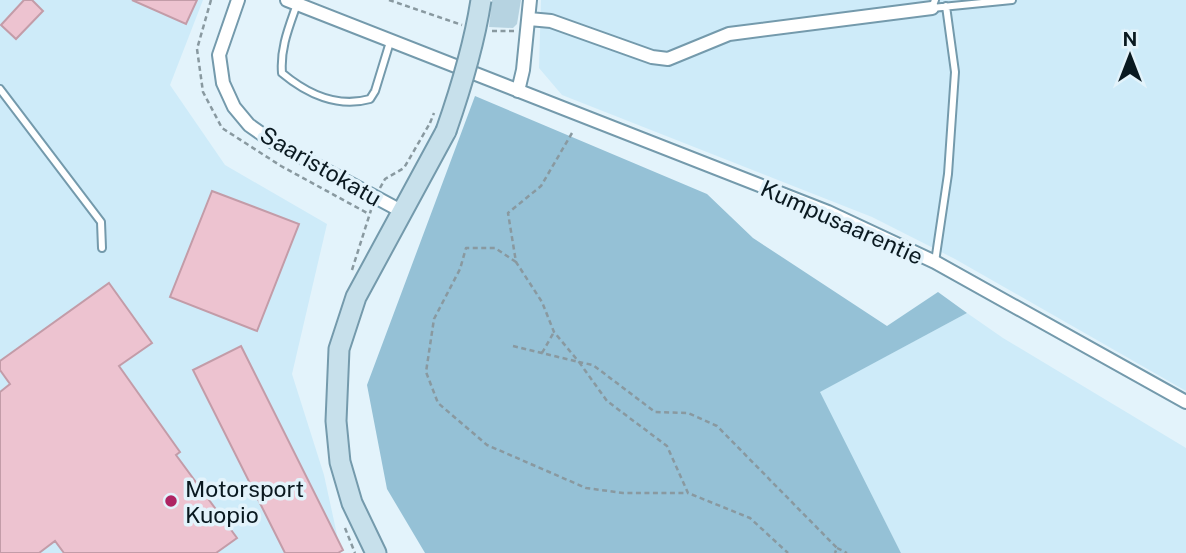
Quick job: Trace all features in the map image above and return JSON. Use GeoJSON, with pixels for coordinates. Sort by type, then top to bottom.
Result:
{"type":"FeatureCollection","features":[{"type":"Feature","properties":{"kind":"main road","name":"Saaristokatu"},"geometry":{"type":"LineString","coordinates":[[376,553],[352,503],[340,462],[336,421],[340,349],[356,297],[446,131],[475,38],[481,0]]}},
{"type":"Feature","properties":{"kind":"street","name":"Saaristokatu"},"geometry":{"type":"LineString","coordinates":[[238,0],[219,55],[223,83],[234,107],[249,125],[273,142],[403,212]]}},
{"type":"Feature","properties":{"kind":"street"},"geometry":{"type":"LineString","coordinates":[[518,91],[530,0]]}},
{"type":"Feature","properties":{"kind":"street"},"geometry":{"type":"LineString","coordinates":[[292,2],[390,42]]}},
{"type":"Feature","properties":{"kind":"street"},"geometry":{"type":"LineString","coordinates":[[528,25],[551,21],[652,57],[668,59],[729,34],[934,4]]}},
{"type":"Feature","properties":{"kind":"street","name":"Kumpusaarentie"},"geometry":{"type":"LineString","coordinates":[[390,42],[828,212],[935,262],[1186,402]]}},
{"type":"Feature","properties":{"kind":"lane"},"geometry":{"type":"LineString","coordinates":[[934,4],[946,6],[1013,0]]}},
{"type":"Feature","properties":{"kind":"lane"},"geometry":{"type":"LineString","coordinates":[[292,2],[281,57],[282,74],[314,94],[335,101],[355,103],[370,99],[390,42]]}},
{"type":"Feature","properties":{"kind":"lane"},"geometry":{"type":"LineString","coordinates":[[935,262],[948,174],[955,72],[946,6]]}},
{"type":"Feature","properties":{"kind":"lane"},"geometry":{"type":"LineString","coordinates":[[0,89],[101,222],[102,248]]}},
{"type":"Feature","properties":{"kind":"path"},"geometry":{"type":"LineString","coordinates":[[389,0],[462,25]]}},
{"type":"Feature","properties":{"kind":"path"},"geometry":{"type":"LineString","coordinates":[[485,29],[497,32],[528,25]]}},
{"type":"Feature","properties":{"kind":"path"},"geometry":{"type":"LineString","coordinates":[[516,262],[508,212],[541,186],[572,134]]}},
{"type":"Feature","properties":{"kind":"path"},"geometry":{"type":"LineString","coordinates":[[688,493],[667,446],[607,401],[554,332],[542,302],[516,262],[495,248],[466,248],[460,269],[434,319],[426,372],[438,403],[487,445],[586,488],[623,493],[688,493],[750,519],[788,553]]}},
{"type":"Feature","properties":{"kind":"path"},"geometry":{"type":"LineString","coordinates":[[541,354],[554,332]]}},
{"type":"Feature","properties":{"kind":"path"},"geometry":{"type":"LineString","coordinates":[[513,346],[593,365],[655,412],[688,414],[717,426],[837,548],[847,553]]}},
{"type":"Feature","properties":{"kind":"path"},"geometry":{"type":"LineString","coordinates":[[835,553],[837,548]]}},
{"type":"Feature","properties":{"kind":"shaded area"},"geometry":{"type":"Polygon","coordinates":[[[0,0],[203,0],[170,85],[225,165],[327,224],[292,374],[324,475],[341,553],[0,553],[0,0]]]}},
{"type":"Feature","properties":{"kind":"shaded area"},"geometry":{"type":"Polygon","coordinates":[[[492,0],[521,0],[517,24],[513,28],[489,27],[492,0]]]}},
{"type":"Feature","properties":{"kind":"shaded area"},"geometry":{"type":"Polygon","coordinates":[[[541,0],[1186,0],[1186,391],[955,259],[872,217],[562,95],[539,68],[541,0]]]}},
{"type":"Feature","properties":{"kind":"shaded area"},"geometry":{"type":"Polygon","coordinates":[[[475,96],[707,194],[753,238],[887,326],[938,292],[967,313],[820,392],[901,553],[425,553],[387,489],[367,385],[475,96]]]}},
{"type":"Feature","properties":{"kind":"shaded area"},"geometry":{"type":"Polygon","coordinates":[[[967,313],[1003,338],[1186,448],[1186,553],[901,553],[819,392],[967,313]]]}},
{"type":"Feature","properties":{"kind":"building"},"geometry":{"type":"Polygon","coordinates":[[[24,0],[32,0],[43,11],[16,39],[1,25],[24,0]]]}},
{"type":"Feature","properties":{"kind":"building"},"geometry":{"type":"Polygon","coordinates":[[[132,0],[197,0],[186,24],[132,0]]]}},
{"type":"Feature","properties":{"kind":"building"},"geometry":{"type":"Polygon","coordinates":[[[212,191],[299,224],[257,331],[170,297],[212,191]]]}},
{"type":"Feature","properties":{"kind":"building"},"geometry":{"type":"Polygon","coordinates":[[[109,283],[152,343],[119,366],[180,452],[176,455],[237,538],[216,553],[64,553],[55,541],[39,553],[0,553],[0,392],[10,384],[0,370],[0,361],[109,283]]]}},
{"type":"Feature","properties":{"kind":"building"},"geometry":{"type":"Polygon","coordinates":[[[241,346],[343,550],[338,553],[285,553],[193,370],[241,346]]]}},
{"type":"Feature","properties":{"kind":"place","name":"Motorsport Kuopio"},"geometry":{"type":"Point","coordinates":[171,501]}}]}
